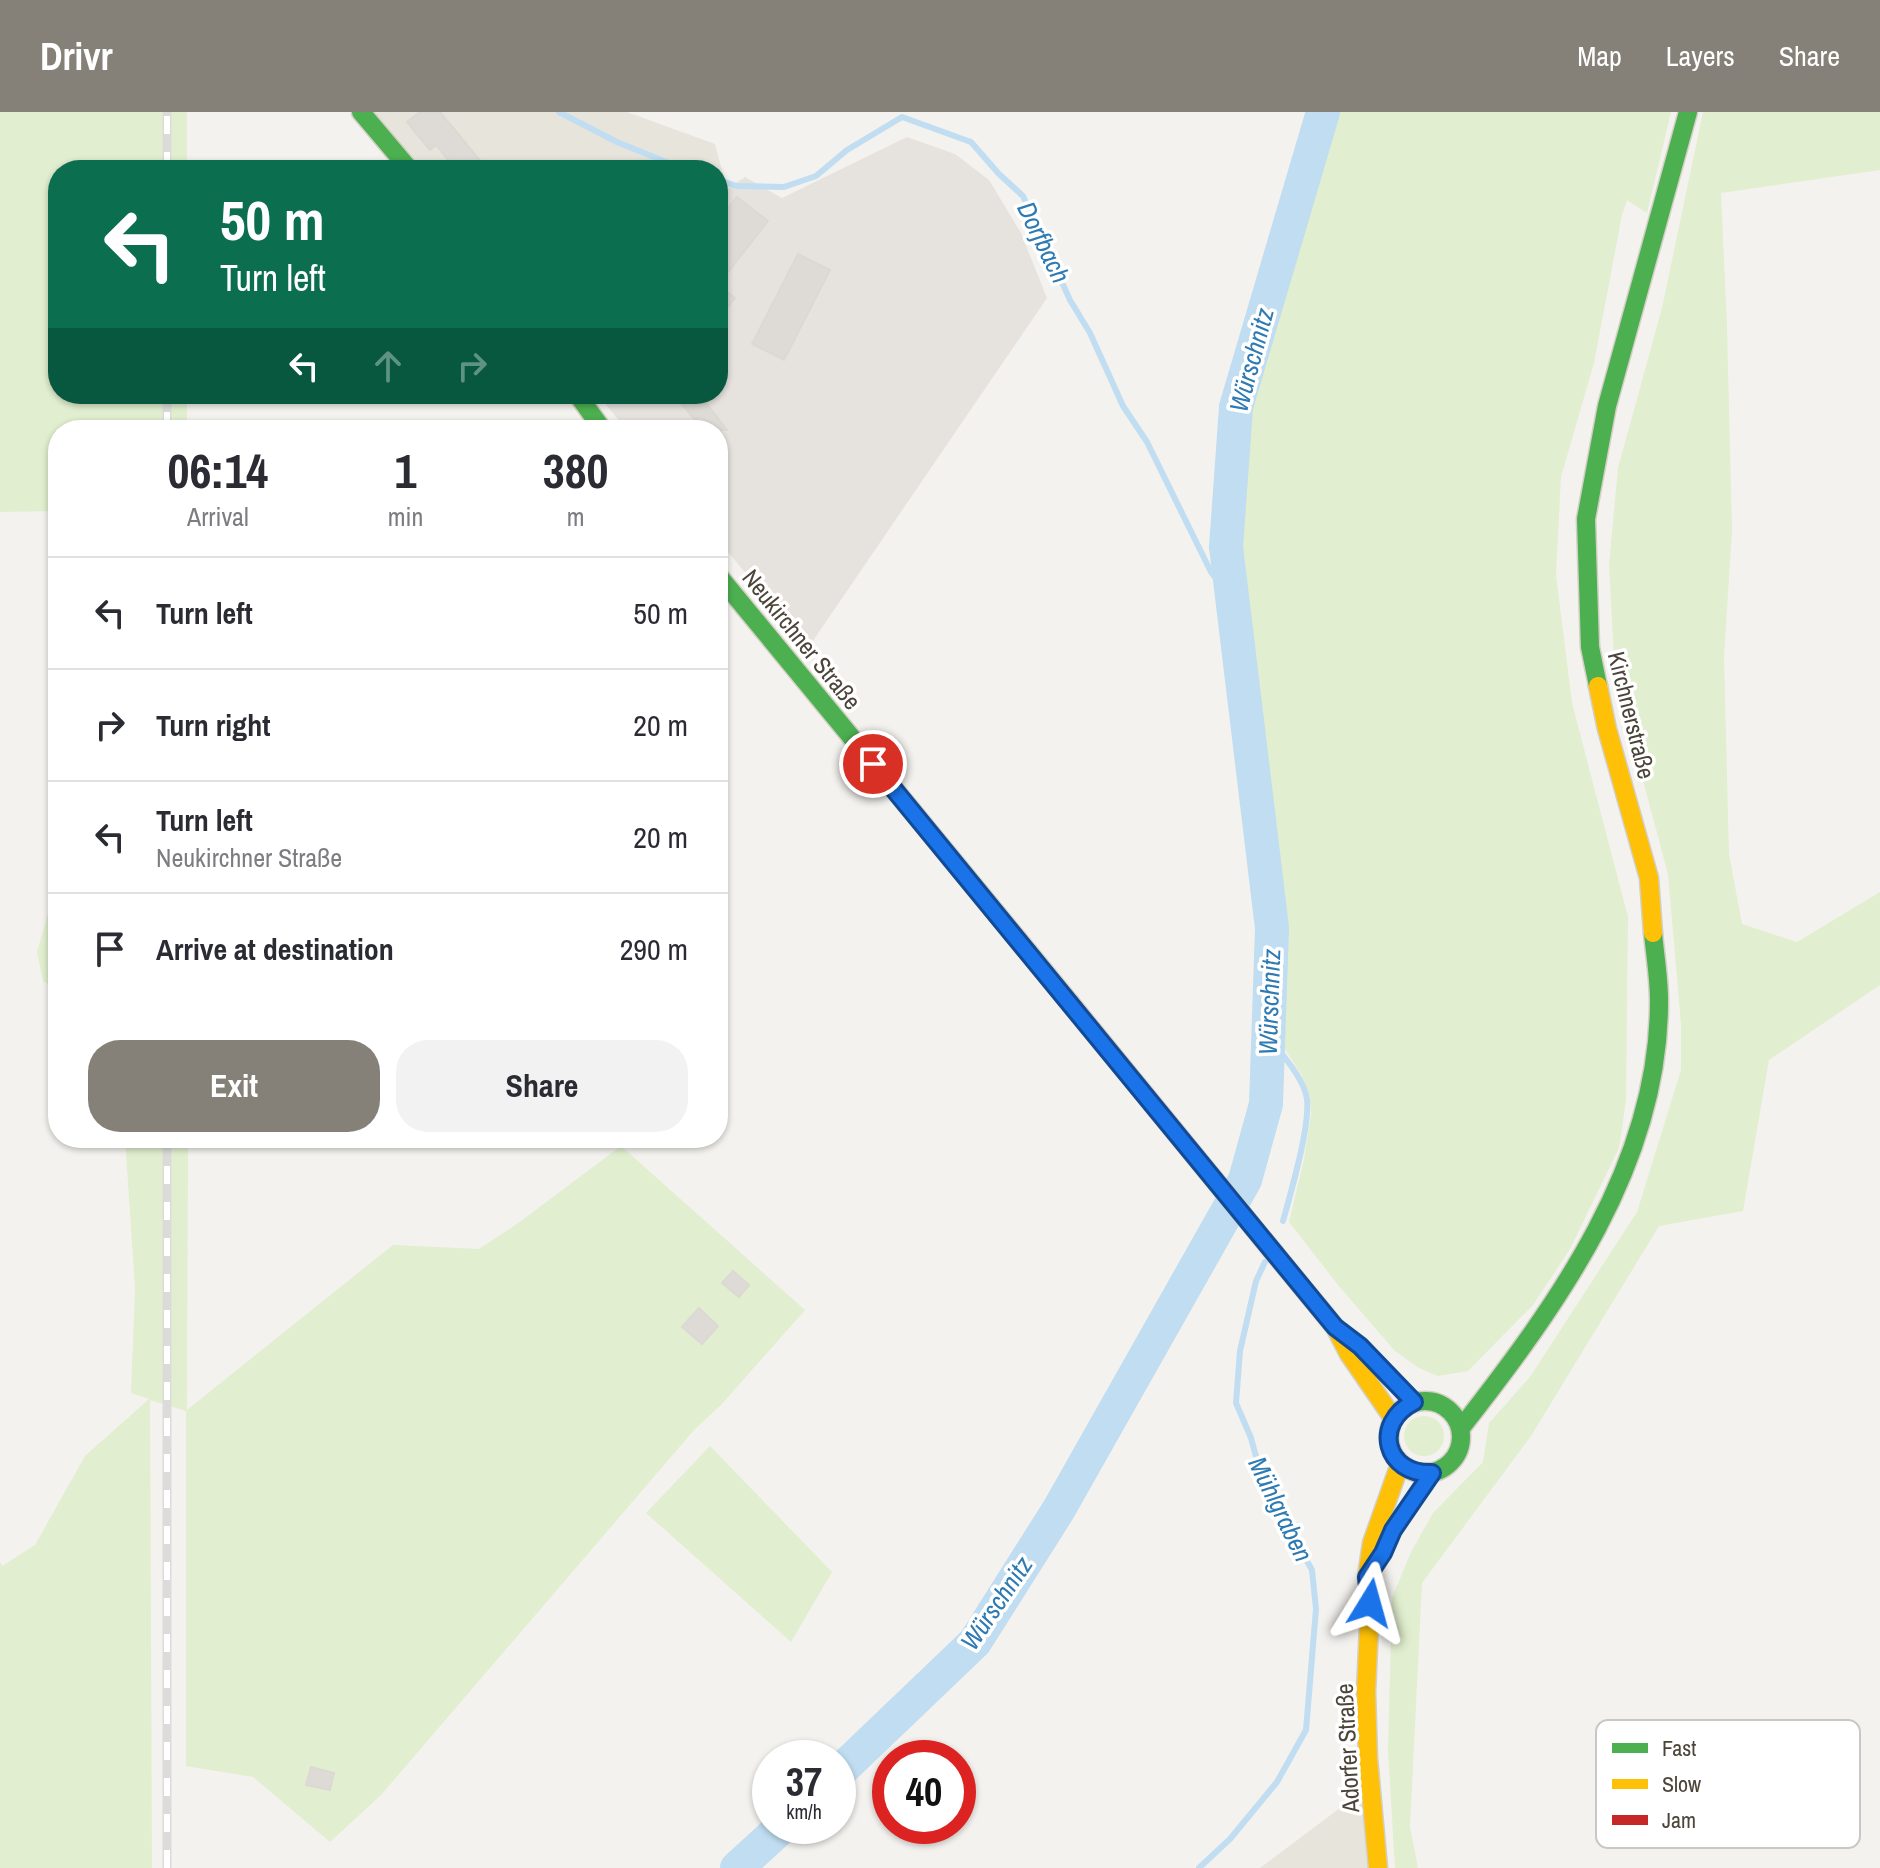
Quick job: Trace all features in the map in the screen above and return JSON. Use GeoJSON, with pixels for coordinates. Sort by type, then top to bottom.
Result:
{"type":"FeatureCollection","features":[{"type":"Feature","properties":{"kind":"street"},"geometry":{"type":"LineString","coordinates":[[361,112],[402,160]]}},
{"type":"Feature","properties":{"kind":"street","name":"Kirchnerstraße"},"geometry":{"type":"LineString","coordinates":[[1461,1428],[1529,1341],[1609,1208],[1631,1158],[1652,1071],[1659,1001],[1649,878],[1607,729],[1590,647],[1586,519],[1607,406],[1688,112]]}},
{"type":"Feature","properties":{"kind":"street","name":"Neukirchner Straße"},"geometry":{"type":"LineString","coordinates":[[728,587],[1335,1327],[1349,1354],[1393,1418]]}},
{"type":"Feature","properties":{"kind":"street","name":"Kirchnerstraße"},"geometry":{"type":"LineString","coordinates":[[1476,1379],[1546,1315]]}},
{"type":"Feature","properties":{"kind":"street","name":"Neukirchner Straße"},"geometry":{"type":"LineString","coordinates":[[1335,1327],[1360,1346],[1387,1375]]}},
{"type":"Feature","properties":{"kind":"street"},"geometry":{"type":"LineString","coordinates":[[1409,1396],[1448,1400],[1461,1428],[1462,1438],[1456,1456],[1442,1469],[1432,1473],[1421,1473],[1400,1464],[1392,1454],[1389,1430],[1393,1418],[1409,1396]]}},
{"type":"Feature","properties":{"kind":"street","name":"Adorfer Straße"},"geometry":{"type":"LineString","coordinates":[[1378,1868],[1368,1758],[1366,1692],[1370,1603],[1367,1577],[1372,1543],[1400,1464]]}},
{"type":"Feature","properties":{"kind":"street"},"geometry":{"type":"LineString","coordinates":[[1419,1491],[1432,1473]]}},
{"type":"Feature","properties":{"kind":"street"},"geometry":{"type":"LineString","coordinates":[[1367,1577],[1400,1520]]}},
{"type":"Feature","properties":{"kind":"shaded area"},"geometry":{"type":"Polygon","coordinates":[[[363,112],[627,112],[715,144],[719,160],[404,160],[363,112]]]}},
{"type":"Feature","properties":{"kind":"shaded area"},"geometry":{"type":"Polygon","coordinates":[[[907,137],[955,154],[989,180],[1021,233],[1047,298],[808,648],[728,552],[728,420],[619,420],[605,404],[728,404],[728,188],[745,177],[782,198],[907,137]]]}},
{"type":"Feature","properties":{"kind":"shaded area"},"geometry":{"type":"Polygon","coordinates":[[[1360,1793],[1374,1868],[1260,1868],[1360,1793]]]}},
{"type":"Feature","properties":{"kind":"green space"},"geometry":{"type":"Polygon","coordinates":[[[0,112],[187,112],[187,160],[48,160],[48,404],[187,404],[187,420],[48,420],[48,511],[0,512],[0,112]]]}},
{"type":"Feature","properties":{"kind":"green space"},"geometry":{"type":"Polygon","coordinates":[[[1328,112],[1671,112],[1647,213],[1627,200],[1622,215],[1594,363],[1561,477],[1556,575],[1572,703],[1628,917],[1626,1100],[1619,1148],[1570,1249],[1533,1305],[1468,1371],[1438,1376],[1419,1368],[1395,1351],[1289,1222],[1304,1159],[1311,1114],[1310,1097],[1301,1074],[1277,1037],[1272,890],[1230,547],[1240,408],[1328,112]]]}},
{"type":"Feature","properties":{"kind":"green space"},"geometry":{"type":"Polygon","coordinates":[[[1703,112],[1880,112],[1880,170],[1721,193],[1732,531],[1724,656],[1729,854],[1742,924],[1797,942],[1880,892],[1880,985],[1769,1060],[1743,1211],[1659,1226],[1531,1436],[1422,1583],[1410,1827],[1418,1868],[1395,1868],[1388,1749],[1392,1598],[1411,1552],[1433,1513],[1483,1462],[1489,1423],[1530,1377],[1637,1212],[1681,1070],[1681,1024],[1668,874],[1615,676],[1609,565],[1618,468],[1662,308],[1703,112]]]}},
{"type":"Feature","properties":{"kind":"green space"},"geometry":{"type":"Polygon","coordinates":[[[48,913],[48,984],[43,981],[37,952],[48,913]]]}},
{"type":"Feature","properties":{"kind":"green space"},"geometry":{"type":"Polygon","coordinates":[[[126,1148],[188,1148],[187,1410],[393,1245],[479,1249],[618,1148],[623,1148],[805,1310],[721,1405],[694,1430],[381,1795],[330,1842],[253,1777],[186,1766],[186,1411],[150,1400],[152,1868],[0,1868],[0,1561],[2,1566],[35,1545],[85,1456],[149,1399],[131,1393],[135,1288],[126,1148]]]}},
{"type":"Feature","properties":{"kind":"green space"},"geometry":{"type":"Polygon","coordinates":[[[1424,1416],[1438,1422],[1444,1436],[1438,1450],[1424,1456],[1410,1450],[1404,1436],[1410,1422],[1424,1416]]]}},
{"type":"Feature","properties":{"kind":"green space"},"geometry":{"type":"Polygon","coordinates":[[[710,1446],[832,1572],[791,1642],[646,1513],[710,1446]]]}},
{"type":"Feature","properties":{"kind":"building"},"geometry":{"type":"Polygon","coordinates":[[[420,112],[440,112],[480,160],[448,160],[436,145],[430,150],[407,122],[420,112]]]}},
{"type":"Feature","properties":{"kind":"building"},"geometry":{"type":"Polygon","coordinates":[[[737,197],[768,221],[728,272],[728,208],[737,197]]]}},
{"type":"Feature","properties":{"kind":"building"},"geometry":{"type":"Polygon","coordinates":[[[798,254],[830,270],[784,360],[752,344],[798,254]]]}},
{"type":"Feature","properties":{"kind":"building"},"geometry":{"type":"Polygon","coordinates":[[[728,293],[735,298],[728,307],[728,293]]]}},
{"type":"Feature","properties":{"kind":"building"},"geometry":{"type":"Polygon","coordinates":[[[682,404],[707,404],[719,420],[695,420],[682,404]]]}},
{"type":"Feature","properties":{"kind":"building"},"geometry":{"type":"Polygon","coordinates":[[[733,1271],[749,1285],[739,1297],[722,1283],[733,1271]]]}},
{"type":"Feature","properties":{"kind":"building"},"geometry":{"type":"Polygon","coordinates":[[[699,1308],[718,1326],[702,1344],[682,1327],[699,1308]]]}},
{"type":"Feature","properties":{"kind":"building"},"geometry":{"type":"Polygon","coordinates":[[[311,1767],[334,1773],[330,1790],[306,1785],[311,1767]]]}},
{"type":"Feature","properties":{"kind":"waterway","name":"Dorfbach"},"geometry":{"type":"LineString","coordinates":[[559,112],[617,142],[661,160]]}},
{"type":"Feature","properties":{"kind":"waterway","name":"Würschnitz"},"geometry":{"type":"LineString","coordinates":[[856,1756],[975,1642],[1059,1509],[1245,1180],[1266,1104],[1272,928],[1226,547],[1236,407],[1323,112]]}},
{"type":"Feature","properties":{"kind":"waterway","name":"Dorfbach"},"geometry":{"type":"LineString","coordinates":[[728,183],[784,187],[816,176],[847,150],[902,117],[971,142],[1023,196],[1123,406],[1147,442],[1211,572],[1232,598]]}},
{"type":"Feature","properties":{"kind":"waterway","name":"Mühlgraben"},"geometry":{"type":"LineString","coordinates":[[1268,1036],[1296,1074],[1307,1099],[1303,1142],[1283,1221]]}},
{"type":"Feature","properties":{"kind":"waterway","name":"Mühlgraben"},"geometry":{"type":"LineString","coordinates":[[1199,1868],[1230,1839],[1277,1782],[1306,1730],[1316,1609],[1312,1570],[1263,1482],[1251,1438],[1236,1403],[1240,1351],[1256,1281],[1265,1262]]}},
{"type":"Feature","properties":{"kind":"waterway","name":"Würschnitz"},"geometry":{"type":"LineString","coordinates":[[737,1868],[763,1844]]}},
{"type":"Feature","properties":{"kind":"railway"},"geometry":{"type":"LineString","coordinates":[[167,112],[167,160]]}},
{"type":"Feature","properties":{"kind":"railway"},"geometry":{"type":"LineString","coordinates":[[167,404],[167,420]]}},
{"type":"Feature","properties":{"kind":"railway"},"geometry":{"type":"LineString","coordinates":[[167,1148],[167,1868]]}},
{"type":"Feature","properties":{"kind":"traffic: fast"},"geometry":{"type":"LineString","coordinates":[[361,112],[402,160]]}},
{"type":"Feature","properties":{"kind":"traffic: fast"},"geometry":{"type":"LineString","coordinates":[[1598,686],[1590,647],[1586,519],[1607,406],[1688,112]]}},
{"type":"Feature","properties":{"kind":"traffic: fast"},"geometry":{"type":"LineString","coordinates":[[584,404],[596,420]]}},
{"type":"Feature","properties":{"kind":"traffic: fast"},"geometry":{"type":"LineString","coordinates":[[728,587],[1070,1003]]}},
{"type":"Feature","properties":{"kind":"traffic: fast"},"geometry":{"type":"LineString","coordinates":[[1461,1428],[1567,1281],[1597,1229],[1622,1175],[1642,1119],[1655,1060],[1659,1000],[1653,933]]}},
{"type":"Feature","properties":{"kind":"traffic: fast"},"geometry":{"type":"LineString","coordinates":[[1432,1401],[1451,1411],[1459,1423],[1461,1437],[1459,1451],[1451,1463],[1439,1471],[1418,1473],[1399,1463],[1391,1451],[1389,1430],[1399,1411],[1411,1403],[1432,1401]]}},
{"type":"Feature","properties":{"kind":"traffic: slow"},"geometry":{"type":"LineString","coordinates":[[1598,686],[1649,878],[1653,933]]}},
{"type":"Feature","properties":{"kind":"traffic: slow"},"geometry":{"type":"LineString","coordinates":[[1275,1254],[1335,1327],[1349,1354],[1393,1418]]}},
{"type":"Feature","properties":{"kind":"traffic: slow"},"geometry":{"type":"LineString","coordinates":[[1378,1868],[1368,1758],[1366,1692],[1370,1603],[1367,1577],[1372,1543],[1400,1464]]}},
{"type":"Feature","properties":{"kind":"traffic: jam"},"geometry":{"type":"LineString","coordinates":[[1070,1003],[1275,1254]]}},
{"type":"Feature","properties":{"kind":"route"},"geometry":{"type":"LineString","coordinates":[[873,764],[1335,1327],[1360,1346],[1414,1402],[1402,1408],[1393,1418],[1389,1430],[1392,1454],[1410,1470],[1432,1473],[1393,1530],[1367,1577],[1370,1603]]}}]}
